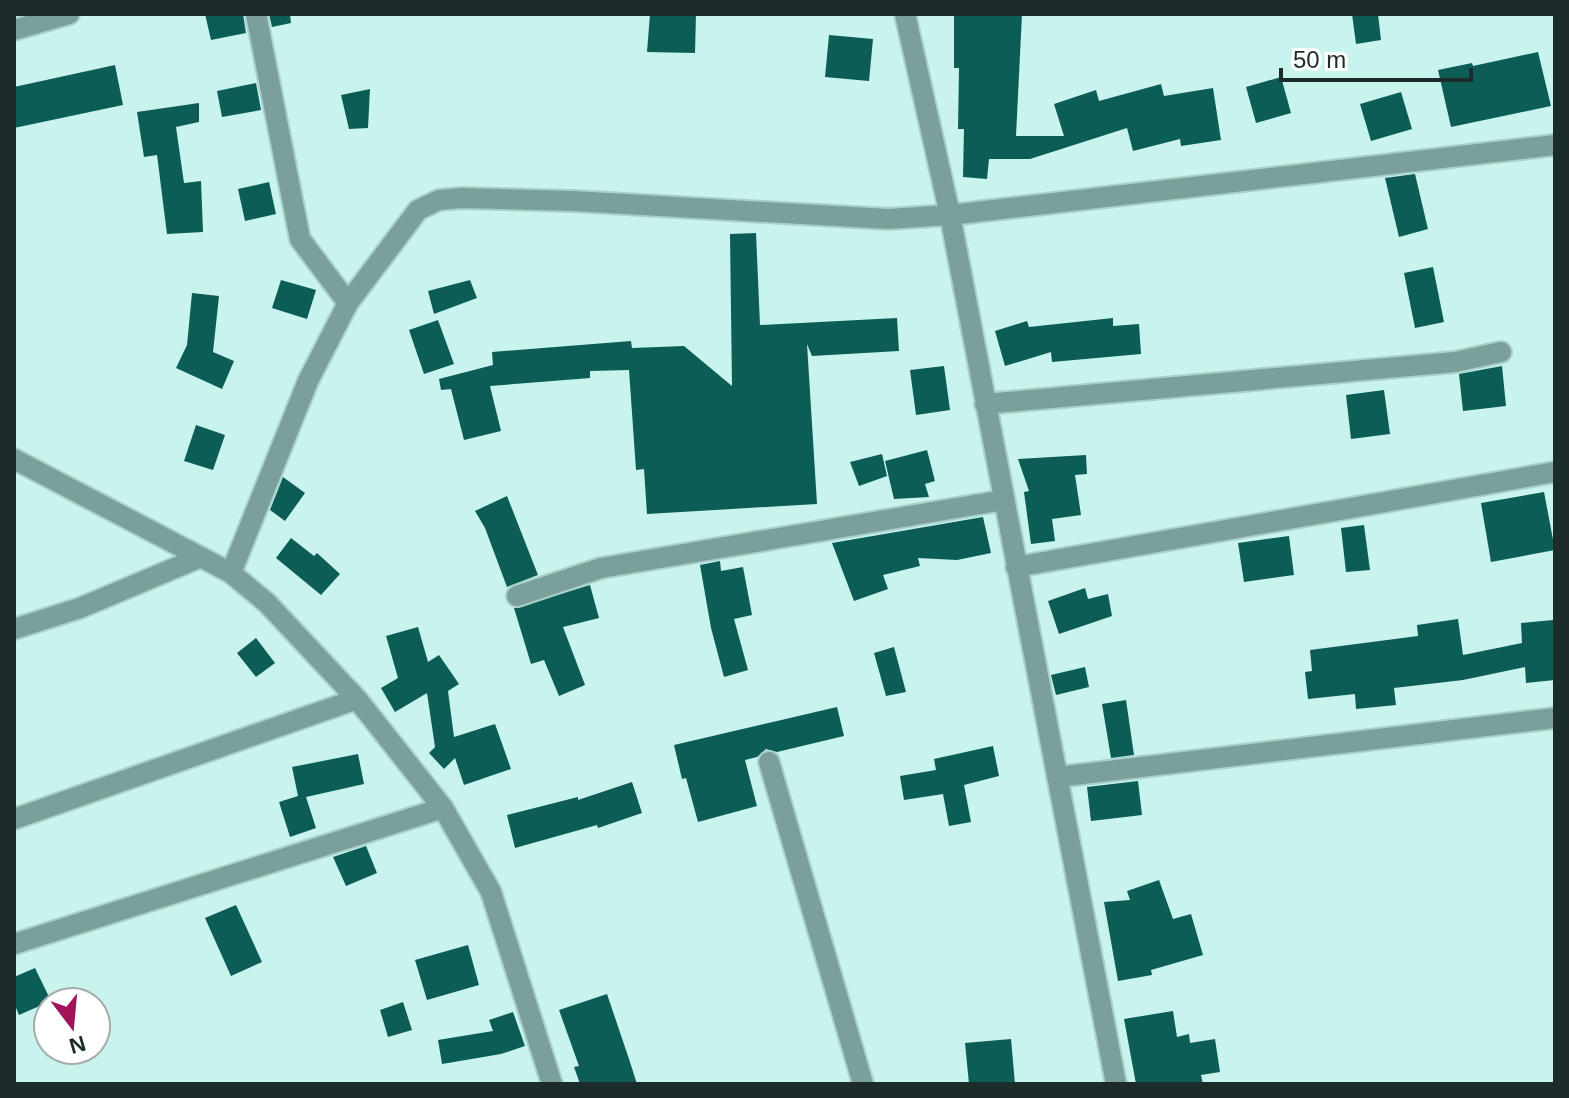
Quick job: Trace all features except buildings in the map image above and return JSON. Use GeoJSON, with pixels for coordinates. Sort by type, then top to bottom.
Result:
{"type":"FeatureCollection","features":[{"type":"Feature","properties":{"kind":"street"},"geometry":{"type":"LineString","coordinates":[[14,30],[69,14]]}},
{"type":"Feature","properties":{"kind":"street"},"geometry":{"type":"LineString","coordinates":[[256,14],[300,239],[348,303]]}},
{"type":"Feature","properties":{"kind":"street"},"geometry":{"type":"LineString","coordinates":[[905,14],[950,215],[1116,1084]]}},
{"type":"Feature","properties":{"kind":"street"},"geometry":{"type":"LineString","coordinates":[[231,573],[308,381],[348,303],[418,210],[439,200],[559,201],[888,219],[950,215],[1555,145]]}},
{"type":"Feature","properties":{"kind":"street"},"geometry":{"type":"LineString","coordinates":[[985,404],[1455,362],[1501,352]]}},
{"type":"Feature","properties":{"kind":"street"},"geometry":{"type":"LineString","coordinates":[[14,459],[231,573],[267,603],[357,699],[443,808],[491,892],[552,1084]]}},
{"type":"Feature","properties":{"kind":"street"},"geometry":{"type":"LineString","coordinates":[[1016,567],[1555,472]]}},
{"type":"Feature","properties":{"kind":"street"},"geometry":{"type":"LineString","coordinates":[[517,596],[601,568],[1004,500]]}},
{"type":"Feature","properties":{"kind":"street"},"geometry":{"type":"LineString","coordinates":[[14,629],[80,608],[201,557]]}},
{"type":"Feature","properties":{"kind":"street"},"geometry":{"type":"LineString","coordinates":[[14,819],[357,699]]}},
{"type":"Feature","properties":{"kind":"street"},"geometry":{"type":"LineString","coordinates":[[1057,777],[1555,718]]}},
{"type":"Feature","properties":{"kind":"street"},"geometry":{"type":"LineString","coordinates":[[769,762],[863,1084]]}},
{"type":"Feature","properties":{"kind":"street"},"geometry":{"type":"LineString","coordinates":[[14,944],[443,808]]}}]}
